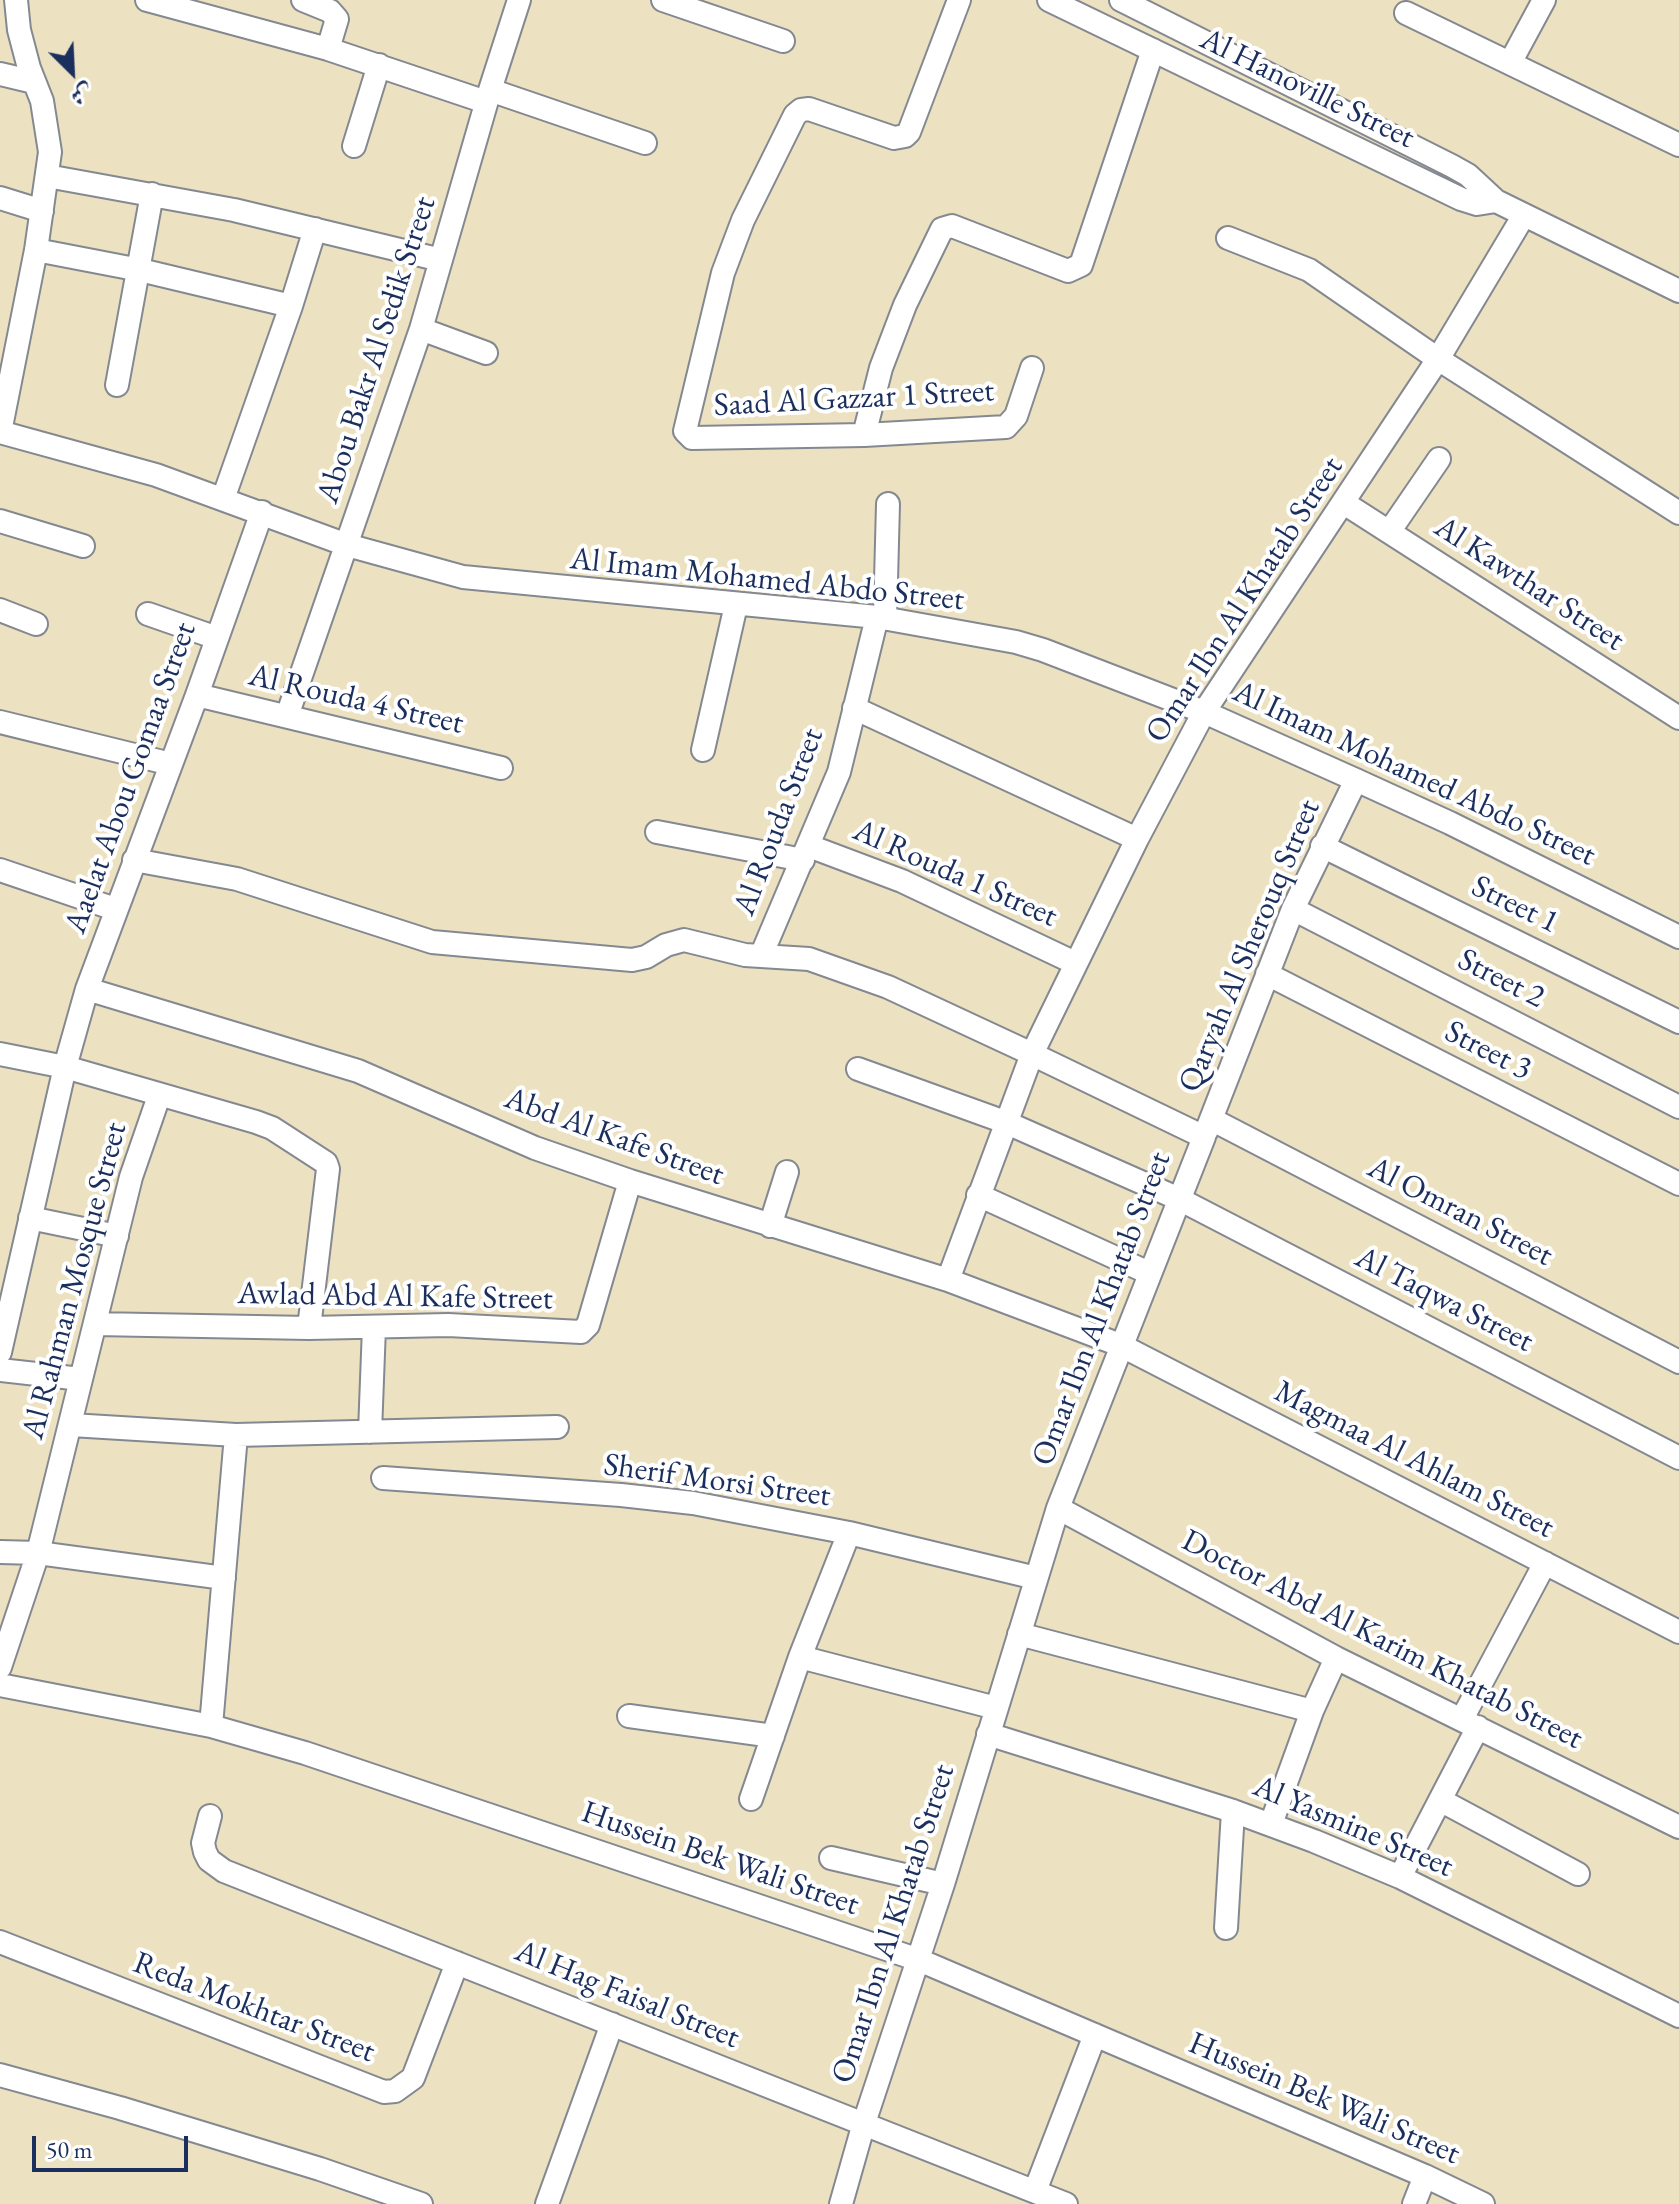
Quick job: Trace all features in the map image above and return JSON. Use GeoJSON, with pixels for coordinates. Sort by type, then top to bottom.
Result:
{"type":"FeatureCollection","features":[{"type":"Feature","properties":{"kind":"street"},"geometry":{"type":"LineString","coordinates":[[0,432],[4,397],[36,250],[50,152],[42,101],[19,30],[16,0]]}},
{"type":"Feature","properties":{"kind":"street"},"geometry":{"type":"LineString","coordinates":[[147,0],[328,49],[645,143]]}},
{"type":"Feature","properties":{"kind":"street"},"geometry":{"type":"LineString","coordinates":[[303,0],[330,11],[337,19],[328,49]]}},
{"type":"Feature","properties":{"kind":"street","name":"Abou Bakr Al Sedik Street"},"geometry":{"type":"LineString","coordinates":[[287,716],[421,329],[519,0]]}},
{"type":"Feature","properties":{"kind":"street"},"geometry":{"type":"LineString","coordinates":[[663,0],[783,41]]}},
{"type":"Feature","properties":{"kind":"street","name":"Saad Al Gazzar 1 Street"},"geometry":{"type":"LineString","coordinates":[[959,0],[905,136],[889,136],[809,109],[795,115],[743,220],[723,273],[685,431],[688,437],[864,435],[1006,427],[1016,416],[1032,368]]}},
{"type":"Feature","properties":{"kind":"street","name":"Al Hanoville Street"},"geometry":{"type":"LineString","coordinates":[[1049,0],[1461,199],[1477,204],[1496,201]]}},
{"type":"Feature","properties":{"kind":"street","name":"Al Hanoville Street"},"geometry":{"type":"LineString","coordinates":[[1121,0],[1452,166],[1476,181],[1496,201],[1679,291]]}},
{"type":"Feature","properties":{"kind":"street"},"geometry":{"type":"LineString","coordinates":[[1510,63],[1544,0]]}},
{"type":"Feature","properties":{"kind":"street"},"geometry":{"type":"LineString","coordinates":[[1406,13],[1679,145]]}},
{"type":"Feature","properties":{"kind":"street"},"geometry":{"type":"LineString","coordinates":[[864,435],[881,368],[905,305],[942,229],[952,226],[1068,271],[1081,265],[1153,50]]}},
{"type":"Feature","properties":{"kind":"street"},"geometry":{"type":"LineString","coordinates":[[354,146],[379,65]]}},
{"type":"Feature","properties":{"kind":"street"},"geometry":{"type":"LineString","coordinates":[[0,74],[34,82]]}},
{"type":"Feature","properties":{"kind":"street"},"geometry":{"type":"LineString","coordinates":[[47,176],[152,194],[441,260]]}},
{"type":"Feature","properties":{"kind":"street"},"geometry":{"type":"LineString","coordinates":[[117,385],[152,194]]}},
{"type":"Feature","properties":{"kind":"street"},"geometry":{"type":"LineString","coordinates":[[0,198],[42,211]]}},
{"type":"Feature","properties":{"kind":"street","name":"Omar Ibn Al Khatab Street"},"geometry":{"type":"LineString","coordinates":[[841,2204],[1058,1508],[1207,1128],[1032,1054],[1137,839],[1204,712],[1438,359],[1524,215]]}},
{"type":"Feature","properties":{"kind":"street"},"geometry":{"type":"LineString","coordinates":[[223,499],[315,229]]}},
{"type":"Feature","properties":{"kind":"street"},"geometry":{"type":"LineString","coordinates":[[1228,238],[1309,270],[1438,359],[1679,513]]}},
{"type":"Feature","properties":{"kind":"street"},"geometry":{"type":"LineString","coordinates":[[36,250],[140,270],[291,306]]}},
{"type":"Feature","properties":{"kind":"street"},"geometry":{"type":"LineString","coordinates":[[421,329],[486,353]]}},
{"type":"Feature","properties":{"kind":"street","name":"Al Imam Mohamed Abdo Street"},"geometry":{"type":"LineString","coordinates":[[0,432],[156,475],[347,545],[476,580],[881,618],[1016,642],[1043,650],[1204,712],[1356,780],[1450,823],[1679,937]]}},
{"type":"Feature","properties":{"kind":"street"},"geometry":{"type":"LineString","coordinates":[[1389,532],[1439,459]]}},
{"type":"Feature","properties":{"kind":"street","name":"Al Kawthar Street"},"geometry":{"type":"LineString","coordinates":[[1344,503],[1679,718]]}},
{"type":"Feature","properties":{"kind":"street","name":"Al Rouda Street"},"geometry":{"type":"LineString","coordinates":[[761,956],[839,772],[881,618],[888,504]]}},
{"type":"Feature","properties":{"kind":"street","name":"Aaelat Abou Gomaa Street"},"geometry":{"type":"LineString","coordinates":[[0,1352],[65,1067],[87,989],[262,512]]}},
{"type":"Feature","properties":{"kind":"street"},"geometry":{"type":"LineString","coordinates":[[0,521],[83,546]]}},
{"type":"Feature","properties":{"kind":"street"},"geometry":{"type":"LineString","coordinates":[[703,750],[736,605]]}},
{"type":"Feature","properties":{"kind":"street"},"geometry":{"type":"LineString","coordinates":[[0,610],[36,624]]}},
{"type":"Feature","properties":{"kind":"street"},"geometry":{"type":"LineString","coordinates":[[148,614],[217,638]]}},
{"type":"Feature","properties":{"kind":"street","name":"Al Rouda 4 Street"},"geometry":{"type":"LineString","coordinates":[[197,695],[501,768]]}},
{"type":"Feature","properties":{"kind":"street"},"geometry":{"type":"LineString","coordinates":[[854,708],[1137,839]]}},
{"type":"Feature","properties":{"kind":"street"},"geometry":{"type":"LineString","coordinates":[[0,722],[171,764]]}},
{"type":"Feature","properties":{"kind":"street","name":"Qaryah Al Sherouq Street"},"geometry":{"type":"LineString","coordinates":[[1207,1128],[1293,909],[1356,780]]}},
{"type":"Feature","properties":{"kind":"street","name":"Al Rouda 1 Street"},"geometry":{"type":"LineString","coordinates":[[657,832],[806,853],[902,881],[1075,963]]}},
{"type":"Feature","properties":{"kind":"street","name":"Street 1"},"geometry":{"type":"LineString","coordinates":[[1322,846],[1679,1022]]}},
{"type":"Feature","properties":{"kind":"street"},"geometry":{"type":"LineString","coordinates":[[134,860],[237,879],[432,942],[632,960],[684,940],[742,955],[809,959],[888,987],[1032,1054],[948,1280]]}},
{"type":"Feature","properties":{"kind":"street"},"geometry":{"type":"LineString","coordinates":[[0,870],[115,909]]}},
{"type":"Feature","properties":{"kind":"street","name":"Street 2"},"geometry":{"type":"LineString","coordinates":[[1293,909],[1679,1107]]}},
{"type":"Feature","properties":{"kind":"street","name":"Street 3"},"geometry":{"type":"LineString","coordinates":[[1267,974],[1679,1184]]}},
{"type":"Feature","properties":{"kind":"street","name":"Abd Al Kafe Street"},"geometry":{"type":"LineString","coordinates":[[87,989],[358,1071],[535,1148],[770,1226],[948,1280],[1120,1345]]}},
{"type":"Feature","properties":{"kind":"street"},"geometry":{"type":"LineString","coordinates":[[0,1054],[65,1067],[256,1122],[272,1128],[323,1161],[328,1169],[309,1328]]}},
{"type":"Feature","properties":{"kind":"street","name":"Al Taqwa Street"},"geometry":{"type":"LineString","coordinates":[[858,1069],[1005,1122],[1179,1199],[1679,1458]]}},
{"type":"Feature","properties":{"kind":"street","name":"Al Rahman Mosque Street"},"geometry":{"type":"LineString","coordinates":[[0,1667],[38,1553],[131,1177],[159,1096]]}},
{"type":"Feature","properties":{"kind":"street","name":"Al Omran Street"},"geometry":{"type":"LineString","coordinates":[[1207,1128],[1679,1362]]}},
{"type":"Feature","properties":{"kind":"street"},"geometry":{"type":"LineString","coordinates":[[770,1226],[787,1172]]}},
{"type":"Feature","properties":{"kind":"street","name":"Awlad Abd Al Kafe Street"},"geometry":{"type":"LineString","coordinates":[[95,1324],[309,1328],[448,1325],[577,1332],[588,1325],[630,1181]]}},
{"type":"Feature","properties":{"kind":"street"},"geometry":{"type":"LineString","coordinates":[[978,1195],[1149,1273]]}},
{"type":"Feature","properties":{"kind":"street"},"geometry":{"type":"LineString","coordinates":[[30,1218],[117,1236]]}},
{"type":"Feature","properties":{"kind":"street"},"geometry":{"type":"LineString","coordinates":[[370,1432],[374,1327]]}},
{"type":"Feature","properties":{"kind":"street","name":"Magmaa Al Ahlam Street"},"geometry":{"type":"LineString","coordinates":[[1120,1345],[1679,1632]]}},
{"type":"Feature","properties":{"kind":"street"},"geometry":{"type":"LineString","coordinates":[[0,1370],[81,1379]]}},
{"type":"Feature","properties":{"kind":"street"},"geometry":{"type":"LineString","coordinates":[[71,1425],[236,1435],[557,1427]]}},
{"type":"Feature","properties":{"kind":"street"},"geometry":{"type":"LineString","coordinates":[[211,1726],[236,1435]]}},
{"type":"Feature","properties":{"kind":"street","name":"Sherif Morsi Street"},"geometry":{"type":"LineString","coordinates":[[383,1478],[693,1503],[849,1533],[1036,1578]]}},
{"type":"Feature","properties":{"kind":"street","name":"Doctor Abd Al Karim Khatab Street"},"geometry":{"type":"LineString","coordinates":[[1058,1508],[1336,1658],[1679,1827]]}},
{"type":"Feature","properties":{"kind":"street"},"geometry":{"type":"LineString","coordinates":[[751,1799],[800,1657],[849,1533]]}},
{"type":"Feature","properties":{"kind":"street"},"geometry":{"type":"LineString","coordinates":[[0,1552],[38,1553],[224,1578]]}},
{"type":"Feature","properties":{"kind":"street"},"geometry":{"type":"LineString","coordinates":[[1400,1877],[1440,1800],[1470,1723],[1545,1563]]}},
{"type":"Feature","properties":{"kind":"street"},"geometry":{"type":"LineString","coordinates":[[1019,1634],[1312,1711]]}},
{"type":"Feature","properties":{"kind":"street"},"geometry":{"type":"LineString","coordinates":[[800,1657],[996,1708]]}},
{"type":"Feature","properties":{"kind":"street"},"geometry":{"type":"LineString","coordinates":[[1271,1824],[1312,1711],[1336,1658]]}},
{"type":"Feature","properties":{"kind":"street","name":"Hussein Bek Wali Street"},"geometry":{"type":"LineString","coordinates":[[0,1685],[211,1726],[305,1753],[919,1960],[1425,2176],[1483,2204]]}},
{"type":"Feature","properties":{"kind":"street"},"geometry":{"type":"LineString","coordinates":[[629,1716],[773,1736]]}},
{"type":"Feature","properties":{"kind":"street","name":"Al Yasmine Street"},"geometry":{"type":"LineString","coordinates":[[988,1734],[1271,1824],[1400,1877],[1679,2016]]}},
{"type":"Feature","properties":{"kind":"street"},"geometry":{"type":"LineString","coordinates":[[1440,1800],[1578,1874]]}},
{"type":"Feature","properties":{"kind":"street"},"geometry":{"type":"LineString","coordinates":[[1226,1928],[1233,1811]]}},
{"type":"Feature","properties":{"kind":"street","name":"Al Hag Faisal Street"},"geometry":{"type":"LineString","coordinates":[[210,1816],[203,1843],[215,1867],[1066,2204]]}},
{"type":"Feature","properties":{"kind":"street"},"geometry":{"type":"LineString","coordinates":[[831,1858],[943,1884]]}},
{"type":"Feature","properties":{"kind":"street","name":"Reda Mokhtar Street"},"geometry":{"type":"LineString","coordinates":[[0,1942],[384,2092],[395,2091],[413,2078],[457,1963]]}},
{"type":"Feature","properties":{"kind":"street"},"geometry":{"type":"LineString","coordinates":[[547,2204],[612,2024]]}},
{"type":"Feature","properties":{"kind":"street"},"geometry":{"type":"LineString","coordinates":[[1035,2191],[1095,2035]]}},
{"type":"Feature","properties":{"kind":"street"},"geometry":{"type":"LineString","coordinates":[[0,2075],[149,2116],[421,2204]]}},
{"type":"Feature","properties":{"kind":"street"},"geometry":{"type":"LineString","coordinates":[[1414,2204],[1425,2176]]}}]}
